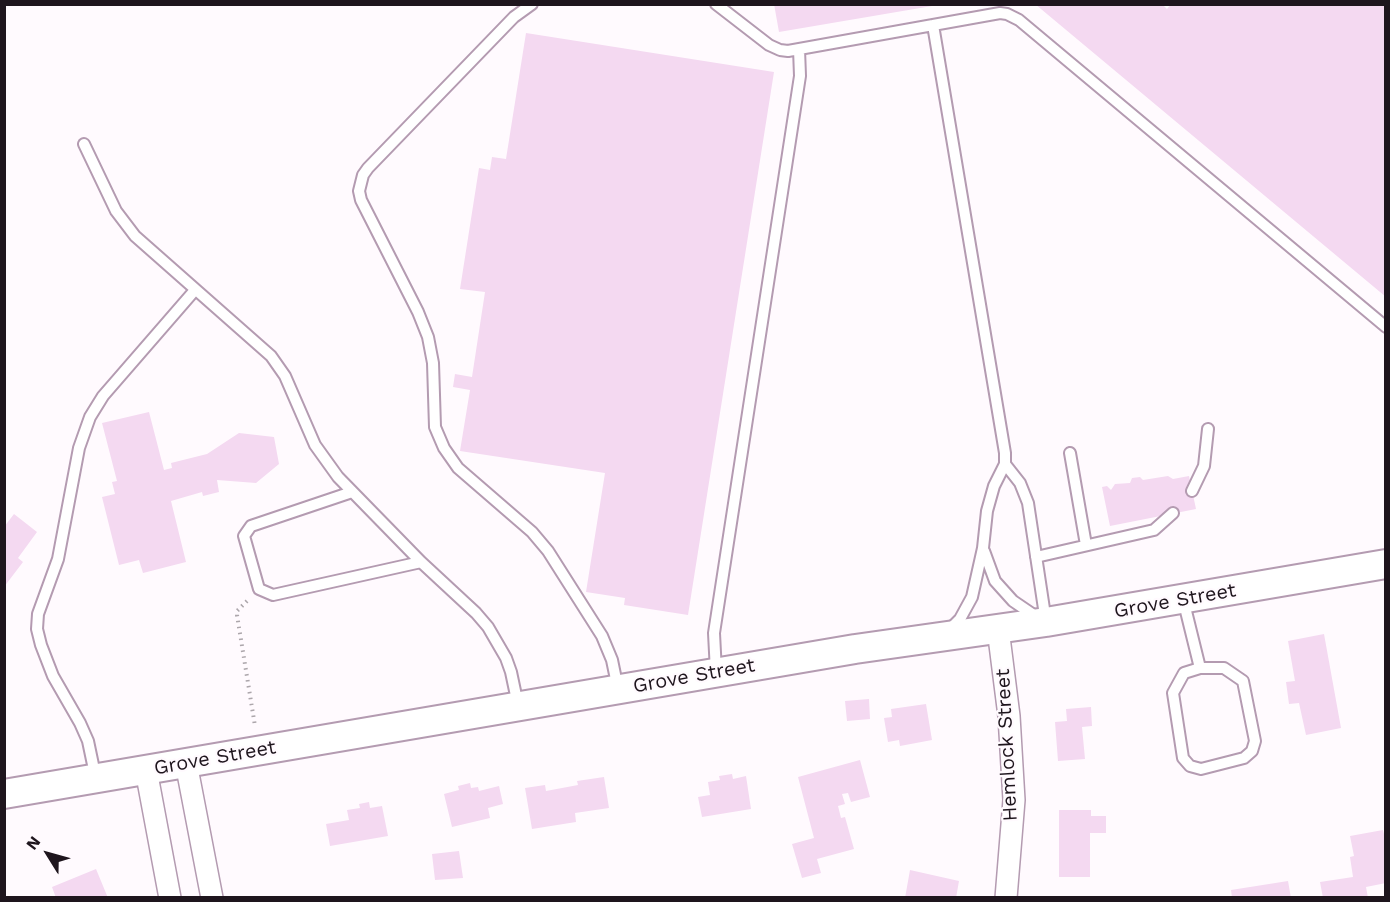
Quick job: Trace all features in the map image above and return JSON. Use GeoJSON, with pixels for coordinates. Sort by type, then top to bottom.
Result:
{"type":"FeatureCollection","features":[{"type":"Feature","properties":{"kind":"main road","name":"Grove Street"},"geometry":{"type":"LineString","coordinates":[[4,794],[716,672],[892,643],[1046,622],[1386,564]]}},
{"type":"Feature","properties":{"kind":"street","name":"Hemlock Street"},"geometry":{"type":"LineString","coordinates":[[998,629],[1009,716],[1014,801],[1006,897]]}},
{"type":"Feature","properties":{"kind":"street"},"geometry":{"type":"LineString","coordinates":[[186,763],[212,897]]}},
{"type":"Feature","properties":{"kind":"street"},"geometry":{"type":"LineString","coordinates":[[146,770],[170,897]]}},
{"type":"Feature","properties":{"kind":"lane"},"geometry":{"type":"LineString","coordinates":[[532,4],[513,17],[368,168],[363,175],[359,191],[361,200],[418,312],[428,337],[433,363],[435,427],[444,448],[458,468],[532,532],[548,551],[605,642],[612,660],[618,689]]}},
{"type":"Feature","properties":{"kind":"lane"},"geometry":{"type":"LineString","coordinates":[[716,4],[775,48],[788,51],[1000,13],[1007,14],[1019,20],[1386,327]]}},
{"type":"Feature","properties":{"kind":"lane"},"geometry":{"type":"LineString","coordinates":[[933,25],[1004,443],[1005,464],[990,498],[983,548],[975,586],[967,609],[953,627],[941,637]]}},
{"type":"Feature","properties":{"kind":"lane"},"geometry":{"type":"LineString","coordinates":[[716,672],[713,646],[715,627],[800,76],[799,49]]}},
{"type":"Feature","properties":{"kind":"lane"},"geometry":{"type":"LineString","coordinates":[[84,144],[116,211],[135,236],[260,346],[279,366],[315,444],[326,462],[352,492],[476,613],[493,634],[511,672],[518,706]]}},
{"type":"Feature","properties":{"kind":"lane"},"geometry":{"type":"LineString","coordinates":[[96,779],[88,741],[53,676],[41,645],[37,629],[38,614],[58,559],[79,448],[90,417],[103,396],[195,290]]}},
{"type":"Feature","properties":{"kind":"lane"},"geometry":{"type":"LineString","coordinates":[[1192,491],[1204,466],[1208,429]]}},
{"type":"Feature","properties":{"kind":"lane"},"geometry":{"type":"LineString","coordinates":[[1070,453],[1086,545]]}},
{"type":"Feature","properties":{"kind":"lane"},"geometry":{"type":"LineString","coordinates":[[1005,464],[1020,483],[1028,503],[1046,622]]}},
{"type":"Feature","properties":{"kind":"lane"},"geometry":{"type":"LineString","coordinates":[[352,492],[252,526],[244,536],[259,590],[273,595],[422,562]]}},
{"type":"Feature","properties":{"kind":"lane"},"geometry":{"type":"LineString","coordinates":[[1036,557],[1154,530],[1173,513]]}},
{"type":"Feature","properties":{"kind":"lane"},"geometry":{"type":"LineString","coordinates":[[983,548],[991,573],[999,586],[1023,609],[1046,622]]}},
{"type":"Feature","properties":{"kind":"lane"},"geometry":{"type":"LineString","coordinates":[[1183,599],[1200,668]]}},
{"type":"Feature","properties":{"kind":"lane"},"geometry":{"type":"LineString","coordinates":[[1200,668],[1224,668],[1243,681],[1255,741],[1252,751],[1244,758],[1202,769],[1190,766],[1183,758],[1173,693],[1184,673],[1200,668]]}},
{"type":"Feature","properties":{"kind":"path"},"geometry":{"type":"LineString","coordinates":[[255,726],[237,611],[259,590]]}},
{"type":"Feature","properties":{"kind":"building"},"geometry":{"type":"Polygon","coordinates":[[[774,4],[932,4],[932,6],[779,32],[774,4]]]}},
{"type":"Feature","properties":{"kind":"building"},"geometry":{"type":"Polygon","coordinates":[[[1035,4],[1162,4],[1167,9],[1171,4],[1386,4],[1386,297],[1035,4]]]}},
{"type":"Feature","properties":{"kind":"building"},"geometry":{"type":"Polygon","coordinates":[[[526,33],[774,72],[688,615],[624,605],[625,598],[586,592],[605,473],[460,451],[470,390],[453,387],[455,374],[472,377],[485,292],[460,289],[479,168],[490,170],[492,157],[506,159],[526,33]]]}},
{"type":"Feature","properties":{"kind":"building"},"geometry":{"type":"Polygon","coordinates":[[[149,412],[164,470],[172,468],[171,463],[207,454],[239,433],[274,437],[279,464],[256,483],[217,480],[219,492],[203,496],[202,492],[171,501],[186,562],[143,573],[139,560],[119,565],[102,497],[115,494],[112,482],[117,481],[102,423],[149,412]]]}},
{"type":"Feature","properties":{"kind":"building"},"geometry":{"type":"Polygon","coordinates":[[[1168,476],[1173,479],[1189,476],[1196,509],[1110,526],[1102,487],[1107,486],[1111,490],[1115,484],[1130,483],[1132,478],[1140,477],[1143,480],[1168,476]]]}},
{"type":"Feature","properties":{"kind":"building"},"geometry":{"type":"Polygon","coordinates":[[[14,514],[37,532],[18,558],[23,562],[4,587],[4,527],[14,514]]]}},
{"type":"Feature","properties":{"kind":"building"},"geometry":{"type":"Polygon","coordinates":[[[1324,634],[1341,728],[1306,735],[1299,703],[1289,704],[1286,682],[1295,681],[1288,641],[1324,634]]]}},
{"type":"Feature","properties":{"kind":"building"},"geometry":{"type":"Polygon","coordinates":[[[869,699],[870,719],[847,721],[845,701],[869,699]]]}},
{"type":"Feature","properties":{"kind":"building"},"geometry":{"type":"Polygon","coordinates":[[[926,704],[932,740],[900,746],[899,740],[888,742],[884,718],[892,717],[891,709],[926,704]]]}},
{"type":"Feature","properties":{"kind":"building"},"geometry":{"type":"Polygon","coordinates":[[[1091,707],[1092,726],[1082,727],[1085,759],[1058,761],[1055,722],[1067,721],[1066,709],[1091,707]]]}},
{"type":"Feature","properties":{"kind":"building"},"geometry":{"type":"Polygon","coordinates":[[[860,760],[870,797],[851,802],[848,793],[842,794],[845,804],[838,806],[841,818],[845,817],[854,849],[817,859],[821,873],[802,878],[792,844],[814,838],[798,777],[860,760]]]}},
{"type":"Feature","properties":{"kind":"building"},"geometry":{"type":"Polygon","coordinates":[[[732,774],[733,779],[746,776],[751,809],[702,817],[698,797],[710,795],[708,782],[720,780],[719,776],[732,774]]]}},
{"type":"Feature","properties":{"kind":"building"},"geometry":{"type":"Polygon","coordinates":[[[604,777],[609,808],[575,813],[576,822],[532,829],[525,788],[545,785],[546,791],[578,785],[577,781],[604,777]]]}},
{"type":"Feature","properties":{"kind":"building"},"geometry":{"type":"Polygon","coordinates":[[[470,783],[471,788],[478,787],[479,791],[499,786],[503,804],[488,808],[490,818],[452,827],[444,794],[459,790],[458,786],[470,783]]]}},
{"type":"Feature","properties":{"kind":"building"},"geometry":{"type":"Polygon","coordinates":[[[369,802],[370,808],[382,806],[388,836],[330,846],[326,824],[349,820],[347,810],[360,808],[359,804],[369,802]]]}},
{"type":"Feature","properties":{"kind":"building"},"geometry":{"type":"Polygon","coordinates":[[[1059,810],[1091,810],[1091,816],[1106,816],[1106,833],[1090,833],[1090,877],[1059,877],[1059,810]]]}},
{"type":"Feature","properties":{"kind":"building"},"geometry":{"type":"Polygon","coordinates":[[[1383,830],[1386,842],[1386,883],[1366,887],[1368,898],[1323,898],[1320,882],[1353,877],[1350,857],[1354,856],[1350,836],[1383,830]]]}},
{"type":"Feature","properties":{"kind":"building"},"geometry":{"type":"Polygon","coordinates":[[[459,851],[463,878],[435,880],[432,854],[459,851]]]}},
{"type":"Feature","properties":{"kind":"building"},"geometry":{"type":"Polygon","coordinates":[[[96,869],[108,898],[56,898],[52,887],[96,869]]]}},
{"type":"Feature","properties":{"kind":"building"},"geometry":{"type":"Polygon","coordinates":[[[910,870],[959,881],[956,898],[905,898],[910,870]]]}},
{"type":"Feature","properties":{"kind":"building"},"geometry":{"type":"Polygon","coordinates":[[[1288,881],[1291,898],[1232,898],[1231,890],[1288,881]]]}}]}
